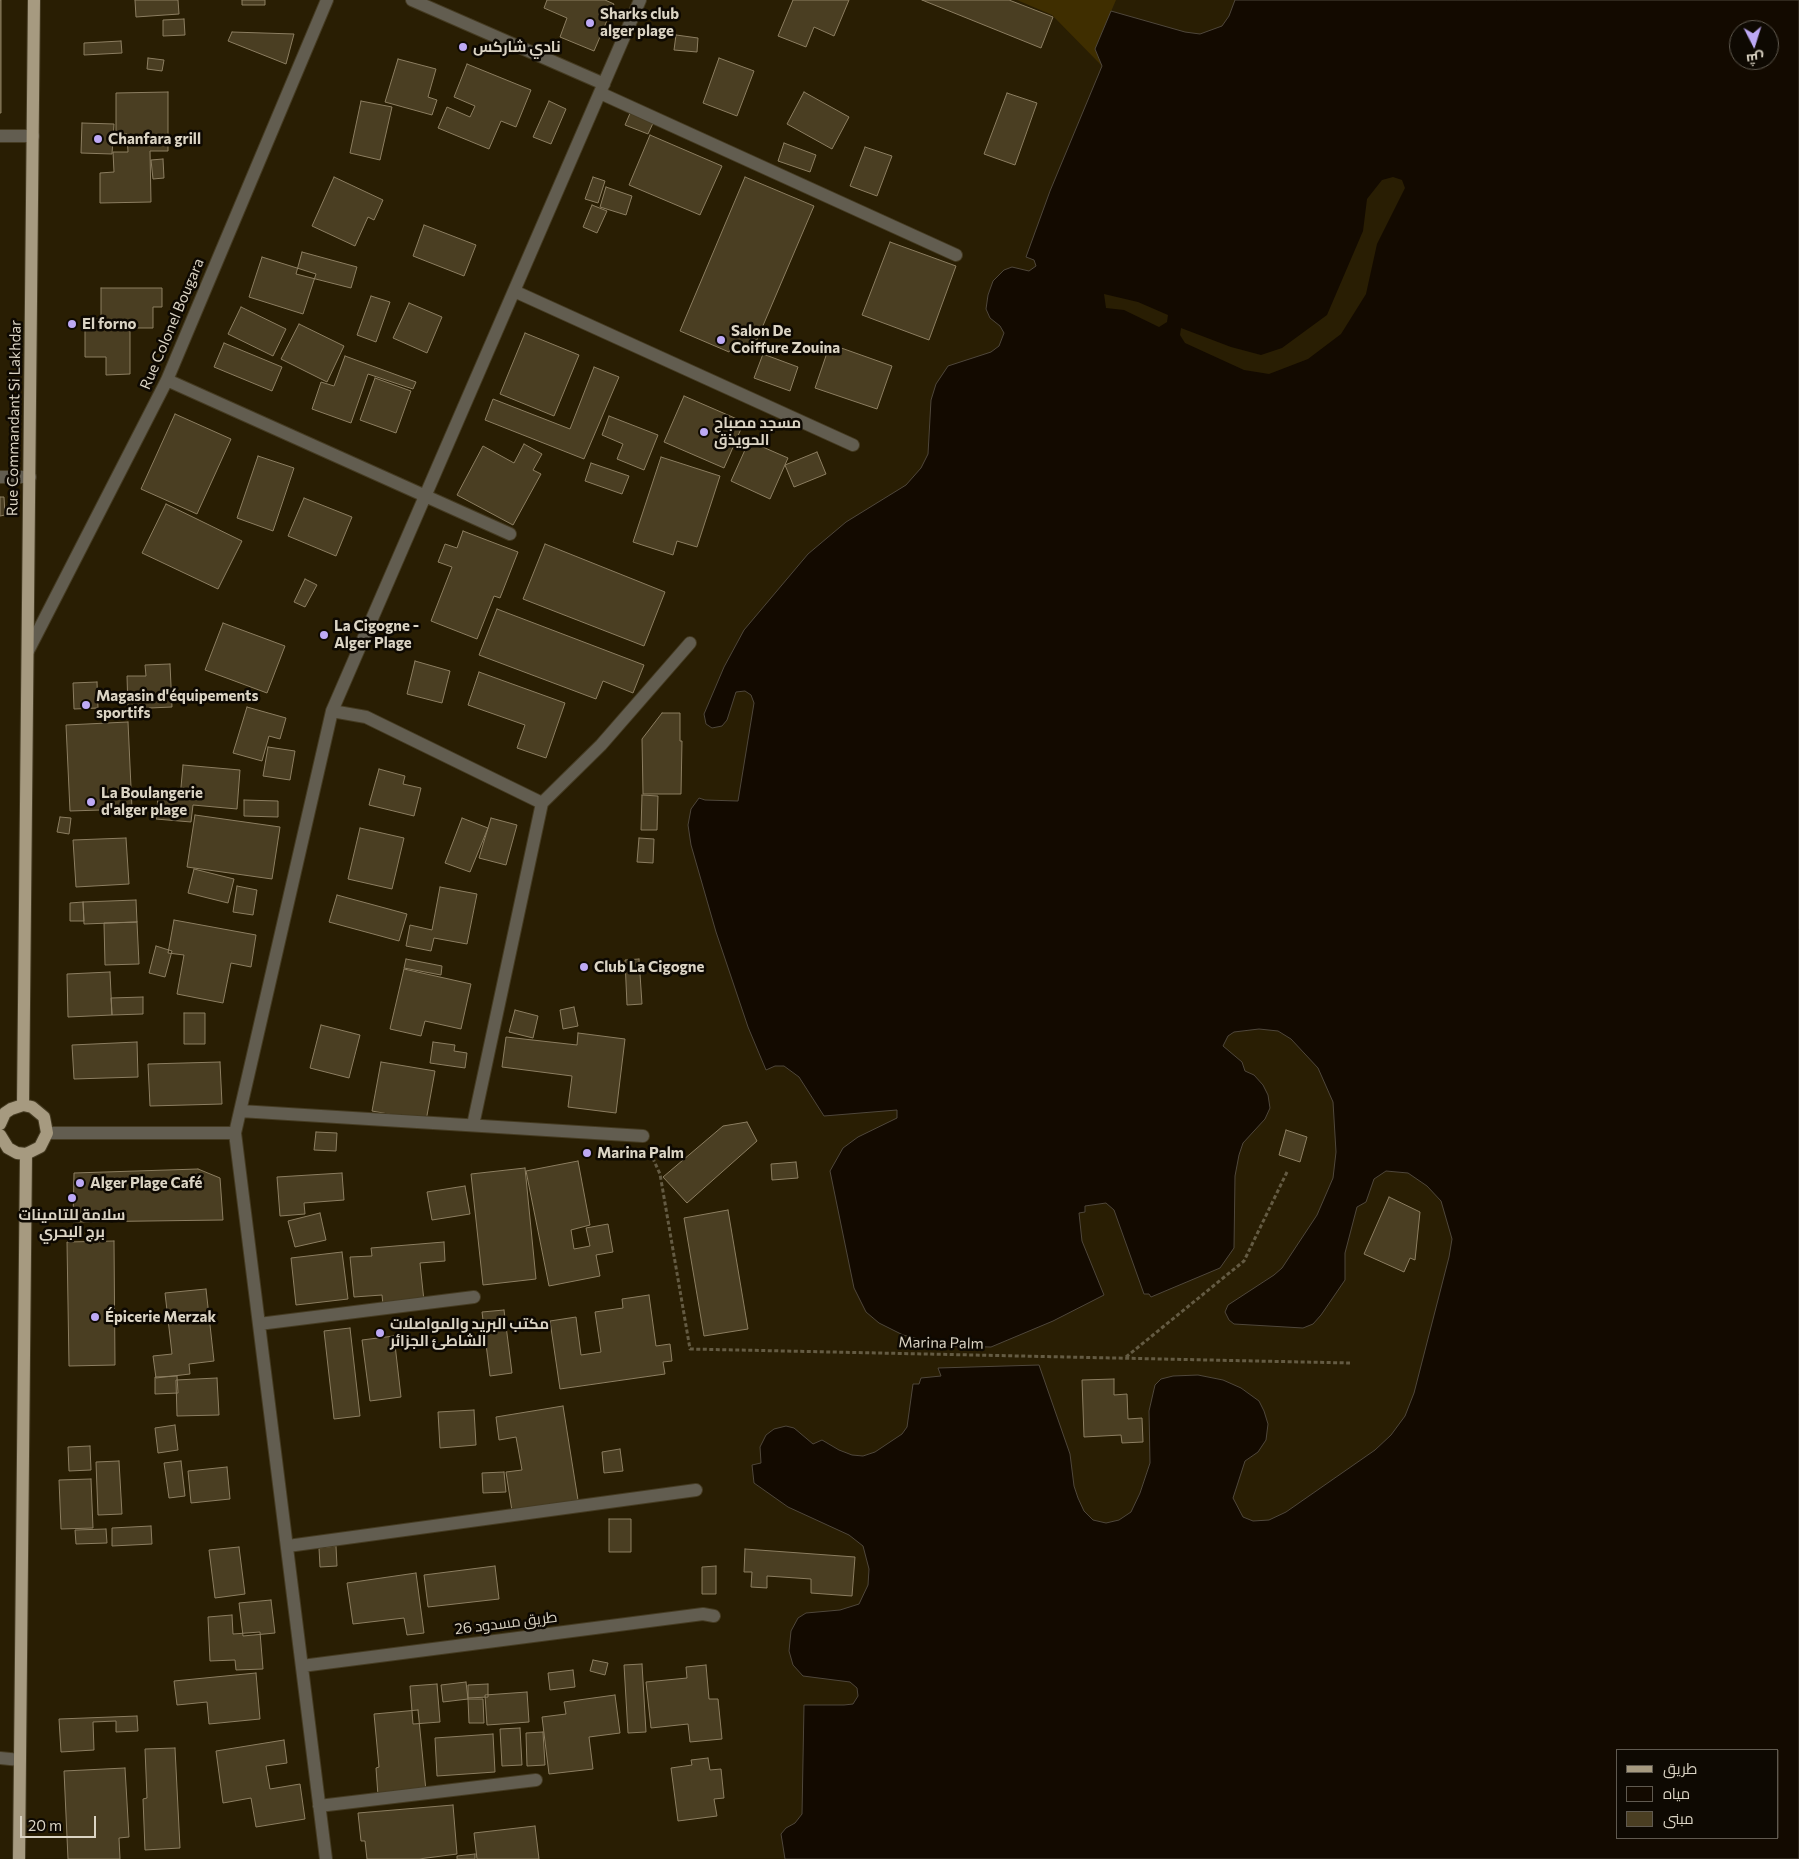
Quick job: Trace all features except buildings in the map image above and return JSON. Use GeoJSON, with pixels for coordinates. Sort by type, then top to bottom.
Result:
{"type":"FeatureCollection","features":[{"type":"Feature","properties":{"kind":"main road","name":"Rue Commandant Si Lakhdar"},"geometry":{"type":"LineString","coordinates":[[24,1106],[34,0]]}},
{"type":"Feature","properties":{"kind":"main road"},"geometry":{"type":"LineString","coordinates":[[0,1124],[5,1113],[17,1106],[24,1106],[39,1111],[44,1117],[47,1133],[40,1147],[26,1154],[17,1153],[8,1148],[0,1135]]}},
{"type":"Feature","properties":{"kind":"main road"},"geometry":{"type":"LineString","coordinates":[[19,1859],[26,1154]]}},
{"type":"Feature","properties":{"kind":"street","name":"Rue Colonel Bougara"},"geometry":{"type":"LineString","coordinates":[[28,651],[167,380],[327,0]]}},
{"type":"Feature","properties":{"kind":"street"},"geometry":{"type":"LineString","coordinates":[[412,0],[956,255]]}},
{"type":"Feature","properties":{"kind":"street"},"geometry":{"type":"LineString","coordinates":[[326,1859],[235,1133],[332,711],[640,0]]}},
{"type":"Feature","properties":{"kind":"street"},"geometry":{"type":"LineString","coordinates":[[0,136],[33,136]]}},
{"type":"Feature","properties":{"kind":"street"},"geometry":{"type":"LineString","coordinates":[[514,291],[853,445]]}},
{"type":"Feature","properties":{"kind":"street"},"geometry":{"type":"LineString","coordinates":[[167,380],[510,534]]}},
{"type":"Feature","properties":{"kind":"street"},"geometry":{"type":"LineString","coordinates":[[0,477],[30,477]]}},
{"type":"Feature","properties":{"kind":"street"},"geometry":{"type":"LineString","coordinates":[[474,1126],[542,803],[601,745],[690,643]]}},
{"type":"Feature","properties":{"kind":"street"},"geometry":{"type":"LineString","coordinates":[[332,711],[366,717],[542,803]]}},
{"type":"Feature","properties":{"kind":"street"},"geometry":{"type":"LineString","coordinates":[[240,1111],[643,1136]]}},
{"type":"Feature","properties":{"kind":"street"},"geometry":{"type":"LineString","coordinates":[[47,1133],[235,1133]]}},
{"type":"Feature","properties":{"kind":"street"},"geometry":{"type":"LineString","coordinates":[[259,1324],[474,1297]]}},
{"type":"Feature","properties":{"kind":"street"},"geometry":{"type":"LineString","coordinates":[[288,1546],[696,1490]]}},
{"type":"Feature","properties":{"kind":"street","name":"طريق مسدود 26"},"geometry":{"type":"LineString","coordinates":[[302,1666],[703,1614],[714,1616]]}},
{"type":"Feature","properties":{"kind":"street"},"geometry":{"type":"LineString","coordinates":[[0,1758],[20,1760]]}},
{"type":"Feature","properties":{"kind":"street"},"geometry":{"type":"LineString","coordinates":[[319,1806],[536,1780]]}},
{"type":"Feature","properties":{"kind":"path","name":"Marina Palm"},"geometry":{"type":"LineString","coordinates":[[643,1136],[660,1174],[690,1349],[1350,1363]]}},
{"type":"Feature","properties":{"kind":"path"},"geometry":{"type":"LineString","coordinates":[[1124,1358],[1244,1261],[1288,1172]]}},
{"type":"Feature","properties":{"kind":"shaded area"},"geometry":{"type":"Polygon","coordinates":[[[1017,0],[1116,0],[1095,49],[1102,66],[1052,15],[1017,0]]]}},
{"type":"Feature","properties":{"kind":"water"},"geometry":{"type":"Polygon","coordinates":[[[1235,0],[1799,0],[1799,1859],[785,1859],[781,1834],[786,1828],[795,1823],[802,1814],[804,1705],[853,1704],[858,1696],[857,1688],[850,1682],[803,1676],[793,1665],[789,1651],[791,1631],[798,1618],[806,1613],[840,1610],[859,1604],[868,1585],[869,1569],[863,1546],[849,1535],[788,1507],[754,1483],[752,1465],[761,1463],[760,1447],[766,1435],[774,1429],[786,1426],[794,1428],[813,1444],[822,1440],[839,1450],[852,1455],[863,1456],[875,1452],[902,1434],[907,1427],[913,1384],[919,1384],[921,1378],[941,1376],[938,1368],[1039,1365],[1070,1454],[1074,1486],[1078,1498],[1084,1511],[1093,1520],[1106,1523],[1119,1520],[1131,1512],[1140,1493],[1150,1463],[1149,1411],[1155,1385],[1161,1379],[1173,1376],[1198,1375],[1223,1380],[1241,1388],[1259,1401],[1264,1411],[1268,1424],[1266,1440],[1258,1452],[1245,1461],[1233,1498],[1243,1517],[1253,1521],[1269,1520],[1286,1512],[1375,1450],[1391,1435],[1405,1416],[1414,1393],[1449,1257],[1452,1239],[1441,1201],[1427,1186],[1408,1173],[1386,1171],[1374,1179],[1366,1202],[1357,1207],[1345,1253],[1345,1280],[1313,1324],[1303,1328],[1234,1324],[1229,1320],[1225,1312],[1228,1305],[1282,1268],[1317,1215],[1333,1178],[1336,1152],[1333,1102],[1318,1068],[1291,1039],[1278,1031],[1259,1029],[1234,1032],[1228,1036],[1223,1046],[1242,1062],[1245,1071],[1254,1075],[1263,1085],[1268,1095],[1270,1108],[1265,1119],[1243,1143],[1239,1155],[1235,1176],[1234,1248],[1220,1268],[1151,1297],[1149,1294],[1144,1294],[1114,1210],[1106,1203],[1085,1206],[1085,1212],[1079,1213],[1082,1241],[1104,1295],[1053,1321],[991,1347],[946,1346],[903,1335],[879,1323],[866,1312],[854,1288],[830,1171],[843,1148],[858,1137],[897,1118],[897,1110],[824,1116],[799,1077],[784,1066],[775,1066],[766,1070],[748,1027],[716,932],[691,845],[688,825],[691,809],[699,798],[705,800],[738,801],[754,703],[751,695],[745,691],[736,692],[727,720],[722,726],[712,728],[706,724],[704,714],[724,667],[744,630],[808,554],[846,522],[906,485],[921,468],[928,454],[931,400],[936,384],[948,366],[991,352],[999,346],[1004,333],[1000,326],[990,318],[986,309],[988,295],[993,281],[1004,270],[1012,267],[1029,271],[1036,266],[1034,260],[1026,257],[1050,191],[1102,66],[1095,49],[1111,11],[1185,32],[1200,34],[1222,26],[1229,16],[1235,0]]]}},
{"type":"Feature","properties":{"kind":"pier"},"geometry":{"type":"Polygon","coordinates":[[[1393,177],[1402,180],[1405,188],[1377,244],[1366,294],[1341,334],[1308,359],[1269,374],[1244,370],[1185,343],[1180,335],[1181,328],[1231,347],[1261,355],[1282,348],[1327,315],[1363,231],[1367,199],[1382,180],[1393,177]]]}},
{"type":"Feature","properties":{"kind":"pier"},"geometry":{"type":"Polygon","coordinates":[[[1104,294],[1138,302],[1168,315],[1167,322],[1159,327],[1124,310],[1106,308],[1104,294]]]}},
{"type":"Feature","properties":{"kind":"place","name":"Sharks club alger plage"},"geometry":{"type":"Point","coordinates":[590,23]}},
{"type":"Feature","properties":{"kind":"place","name":"نادي شاركس"},"geometry":{"type":"Point","coordinates":[463,47]}},
{"type":"Feature","properties":{"kind":"place","name":"Chanfara grill"},"geometry":{"type":"Point","coordinates":[98,139]}},
{"type":"Feature","properties":{"kind":"place","name":"El forno"},"geometry":{"type":"Point","coordinates":[72,324]}},
{"type":"Feature","properties":{"kind":"place","name":"Salon De Coiffure Zouina"},"geometry":{"type":"Point","coordinates":[721,340]}},
{"type":"Feature","properties":{"kind":"place","name":"مسجد مصباح الحويذق"},"geometry":{"type":"Point","coordinates":[704,432]}},
{"type":"Feature","properties":{"kind":"place","name":"La Cigogne - Alger Plage"},"geometry":{"type":"Point","coordinates":[324,635]}},
{"type":"Feature","properties":{"kind":"place","name":"Magasin d'équipements sportifs"},"geometry":{"type":"Point","coordinates":[86,705]}},
{"type":"Feature","properties":{"kind":"place","name":"La Boulangerie d'alger plage"},"geometry":{"type":"Point","coordinates":[91,802]}},
{"type":"Feature","properties":{"kind":"place","name":"Club La Cigogne"},"geometry":{"type":"Point","coordinates":[584,967]}},
{"type":"Feature","properties":{"kind":"place","name":"Marina Palm"},"geometry":{"type":"Point","coordinates":[587,1153]}},
{"type":"Feature","properties":{"kind":"place","name":"Alger Plage Café"},"geometry":{"type":"Point","coordinates":[80,1183]}},
{"type":"Feature","properties":{"kind":"place","name":"سلامة للتامينات برج البحري"},"geometry":{"type":"Point","coordinates":[72,1198]}},
{"type":"Feature","properties":{"kind":"place","name":"Épicerie Merzak"},"geometry":{"type":"Point","coordinates":[95,1317]}},
{"type":"Feature","properties":{"kind":"place","name":"مكتب البريد والمواصلات الشاطئ الجزائر"},"geometry":{"type":"Point","coordinates":[380,1333]}}]}
